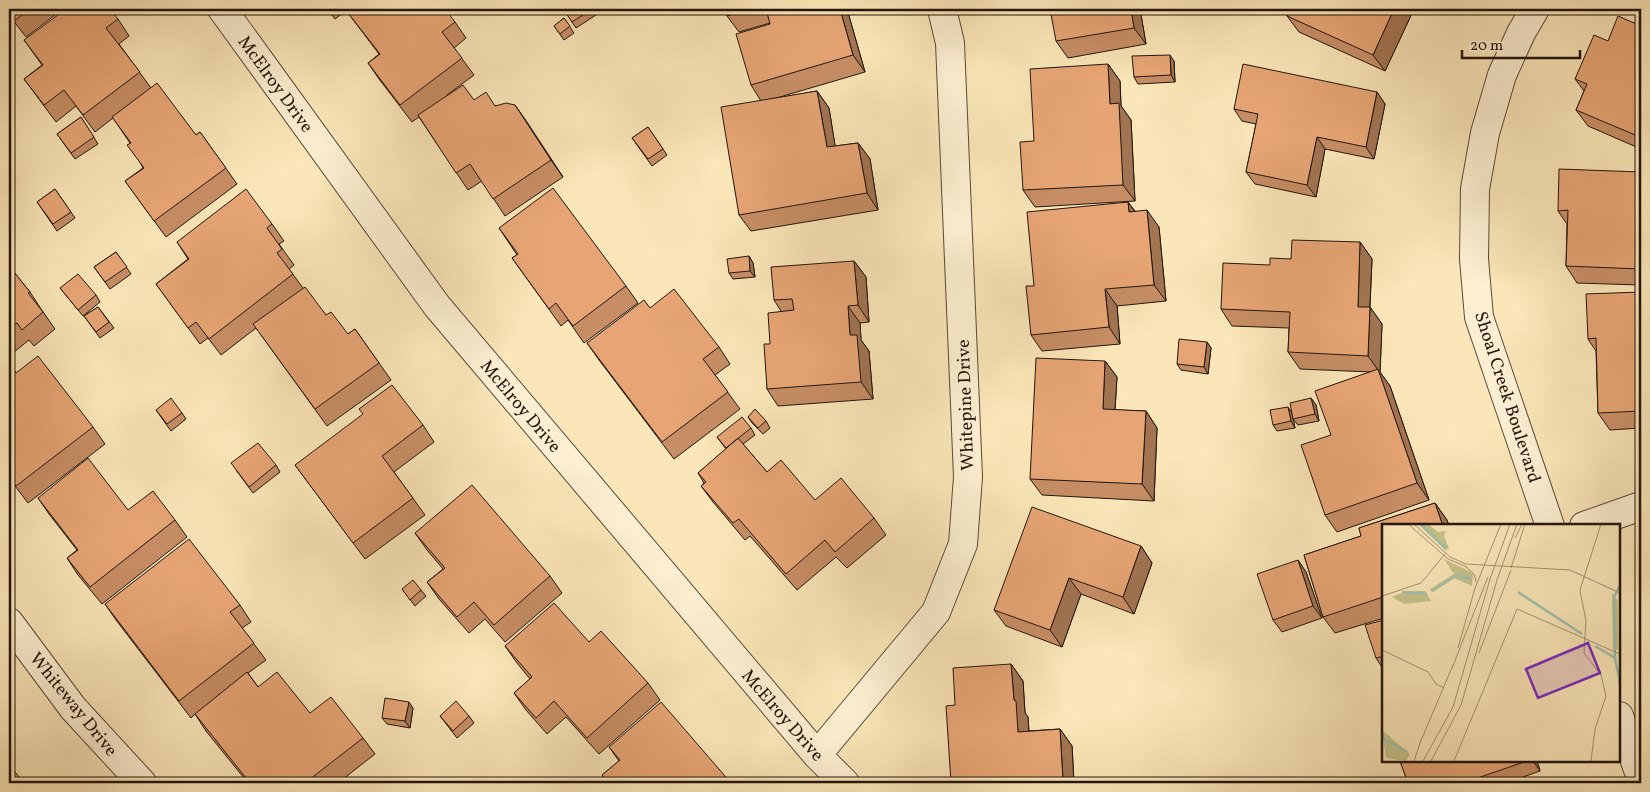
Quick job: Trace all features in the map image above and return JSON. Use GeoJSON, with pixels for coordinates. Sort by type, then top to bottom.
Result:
{"type":"FeatureCollection","features":[{"type":"Feature","properties":{"kind":"street","name":"McElroy Drive"},"geometry":{"type":"LineString","coordinates":[[222,9],[437,306],[817,755],[846,783]]}},
{"type":"Feature","properties":{"kind":"street","name":"Whitepine Drive"},"geometry":{"type":"LineString","coordinates":[[817,755],[936,612],[963,544],[968,477],[967,448],[950,44],[942,9]]}},
{"type":"Feature","properties":{"kind":"street","name":"Shoal Creek Boulevard"},"geometry":{"type":"LineString","coordinates":[[1535,9],[1521,33],[1502,75],[1485,133],[1475,189],[1474,259],[1479,317],[1549,524]]}},
{"type":"Feature","properties":{"kind":"street"},"geometry":{"type":"LineString","coordinates":[[1590,524],[1641,506]]}},
{"type":"Feature","properties":{"kind":"street","name":"Whiteway Drive"},"geometry":{"type":"LineString","coordinates":[[9,622],[73,708],[142,783]]}},
{"type":"Feature","properties":{"kind":"street"},"geometry":{"type":"LineString","coordinates":[[1620,719],[1641,778]]}},
{"type":"Feature","properties":{"kind":"building"},"geometry":{"type":"Polygon","coordinates":[[[9,9],[30,9],[14,21],[9,13],[9,9]]]}},
{"type":"Feature","properties":{"kind":"building"},"geometry":{"type":"Polygon","coordinates":[[[66,9],[110,9],[118,19],[106,28],[140,72],[83,115],[64,90],[44,105],[24,79],[43,65],[24,40],[66,9]]]}},
{"type":"Feature","properties":{"kind":"building"},"geometry":{"type":"Polygon","coordinates":[[[354,9],[445,9],[455,22],[442,32],[462,58],[400,105],[368,63],[380,54],[348,13],[354,9]]]}},
{"type":"Feature","properties":{"kind":"building"},"geometry":{"type":"Polygon","coordinates":[[[592,9],[572,22],[564,10],[592,9]]]}},
{"type":"Feature","properties":{"kind":"building"},"geometry":{"type":"Polygon","coordinates":[[[725,9],[751,9],[727,16],[725,9]]]}},
{"type":"Feature","properties":{"kind":"building"},"geometry":{"type":"Polygon","coordinates":[[[766,9],[840,9],[853,55],[751,85],[736,34],[770,24],[766,9]]]}},
{"type":"Feature","properties":{"kind":"building"},"geometry":{"type":"Polygon","coordinates":[[[1050,9],[1131,9],[1134,28],[1056,41],[1050,9]]]}},
{"type":"Feature","properties":{"kind":"building"},"geometry":{"type":"Polygon","coordinates":[[[1290,9],[1394,9],[1373,55],[1287,16],[1290,9]]]}},
{"type":"Feature","properties":{"kind":"building"},"geometry":{"type":"Polygon","coordinates":[[[1618,16],[1641,26],[1640,137],[1576,110],[1587,84],[1575,79],[1594,35],[1608,41],[1618,16]]]}},
{"type":"Feature","properties":{"kind":"building"},"geometry":{"type":"Polygon","coordinates":[[[564,18],[570,26],[560,34],[554,26],[564,18]]]}},
{"type":"Feature","properties":{"kind":"building"},"geometry":{"type":"Polygon","coordinates":[[[1170,55],[1171,75],[1134,77],[1132,56],[1170,55]]]}},
{"type":"Feature","properties":{"kind":"building"},"geometry":{"type":"Polygon","coordinates":[[[1108,64],[1110,104],[1119,103],[1123,185],[1023,190],[1020,142],[1034,141],[1030,69],[1108,64]]]}},
{"type":"Feature","properties":{"kind":"building"},"geometry":{"type":"Polygon","coordinates":[[[1243,64],[1377,92],[1366,147],[1317,137],[1307,185],[1246,172],[1258,114],[1234,109],[1243,64]]]}},
{"type":"Feature","properties":{"kind":"building"},"geometry":{"type":"Polygon","coordinates":[[[157,83],[196,135],[200,132],[226,168],[154,221],[125,181],[144,168],[127,145],[131,143],[112,117],[157,83]]]}},
{"type":"Feature","properties":{"kind":"building"},"geometry":{"type":"Polygon","coordinates":[[[463,85],[474,100],[486,92],[495,106],[506,103],[515,105],[551,160],[493,199],[470,164],[456,173],[418,115],[463,85]]]}},
{"type":"Feature","properties":{"kind":"building"},"geometry":{"type":"Polygon","coordinates":[[[817,91],[827,147],[858,143],[867,193],[739,215],[721,107],[817,91]]]}},
{"type":"Feature","properties":{"kind":"building"},"geometry":{"type":"Polygon","coordinates":[[[81,117],[94,137],[71,153],[57,134],[81,117]]]}},
{"type":"Feature","properties":{"kind":"building"},"geometry":{"type":"Polygon","coordinates":[[[648,127],[663,149],[648,159],[632,138],[648,127]]]}},
{"type":"Feature","properties":{"kind":"building"},"geometry":{"type":"Polygon","coordinates":[[[1559,169],[1641,172],[1641,269],[1566,266],[1568,210],[1558,211],[1559,169]]]}},
{"type":"Feature","properties":{"kind":"building"},"geometry":{"type":"Polygon","coordinates":[[[553,188],[626,286],[573,326],[556,303],[549,309],[512,258],[518,254],[499,228],[553,188]]]}},
{"type":"Feature","properties":{"kind":"building"},"geometry":{"type":"Polygon","coordinates":[[[55,189],[71,212],[53,224],[37,202],[55,189]]]}},
{"type":"Feature","properties":{"kind":"building"},"geometry":{"type":"Polygon","coordinates":[[[246,189],[272,224],[267,228],[282,249],[277,253],[293,274],[209,339],[196,322],[188,328],[156,284],[189,259],[177,242],[246,189]]]}},
{"type":"Feature","properties":{"kind":"building"},"geometry":{"type":"Polygon","coordinates":[[[1128,202],[1129,212],[1147,210],[1154,285],[1105,289],[1109,327],[1031,335],[1026,286],[1034,286],[1027,212],[1128,202]]]}},
{"type":"Feature","properties":{"kind":"building"},"geometry":{"type":"Polygon","coordinates":[[[1292,240],[1360,242],[1358,307],[1370,307],[1368,356],[1288,352],[1290,312],[1221,309],[1223,263],[1270,265],[1270,258],[1291,259],[1292,240]]]}},
{"type":"Feature","properties":{"kind":"building"},"geometry":{"type":"Polygon","coordinates":[[[116,252],[127,267],[105,282],[94,267],[116,252]]]}},
{"type":"Feature","properties":{"kind":"building"},"geometry":{"type":"Polygon","coordinates":[[[749,256],[750,271],[729,273],[727,259],[749,256]]]}},
{"type":"Feature","properties":{"kind":"building"},"geometry":{"type":"Polygon","coordinates":[[[854,261],[858,305],[848,306],[850,335],[857,335],[861,382],[767,389],[764,344],[770,344],[768,313],[794,310],[792,299],[774,300],[771,267],[854,261]]]}},
{"type":"Feature","properties":{"kind":"building"},"geometry":{"type":"Polygon","coordinates":[[[9,266],[43,312],[22,330],[17,323],[9,330],[9,266]]]}},
{"type":"Feature","properties":{"kind":"building"},"geometry":{"type":"Polygon","coordinates":[[[78,274],[96,295],[78,310],[60,288],[78,274]]]}},
{"type":"Feature","properties":{"kind":"building"},"geometry":{"type":"Polygon","coordinates":[[[305,287],[326,315],[331,312],[348,334],[355,329],[379,363],[315,409],[253,324],[305,287]]]}},
{"type":"Feature","properties":{"kind":"building"},"geometry":{"type":"Polygon","coordinates":[[[674,289],[719,347],[703,359],[728,392],[662,442],[587,343],[644,300],[650,308],[674,289]]]}},
{"type":"Feature","properties":{"kind":"building"},"geometry":{"type":"Polygon","coordinates":[[[1641,292],[1641,411],[1598,413],[1596,338],[1588,339],[1586,294],[1641,292]]]}},
{"type":"Feature","properties":{"kind":"building"},"geometry":{"type":"Polygon","coordinates":[[[98,307],[109,322],[96,332],[84,316],[98,307]]]}},
{"type":"Feature","properties":{"kind":"building"},"geometry":{"type":"Polygon","coordinates":[[[1179,339],[1207,342],[1204,367],[1177,364],[1179,339]]]}},
{"type":"Feature","properties":{"kind":"building"},"geometry":{"type":"Polygon","coordinates":[[[38,356],[93,427],[16,486],[9,476],[9,363],[16,373],[38,356]]]}},
{"type":"Feature","properties":{"kind":"building"},"geometry":{"type":"Polygon","coordinates":[[[1036,358],[1105,361],[1103,409],[1146,411],[1142,484],[1030,479],[1036,358]]]}},
{"type":"Feature","properties":{"kind":"building"},"geometry":{"type":"Polygon","coordinates":[[[1378,369],[1417,483],[1325,515],[1301,445],[1331,435],[1315,391],[1378,369]]]}},
{"type":"Feature","properties":{"kind":"building"},"geometry":{"type":"Polygon","coordinates":[[[392,385],[423,425],[382,456],[413,498],[353,543],[295,465],[363,414],[359,409],[392,385]]]}},
{"type":"Feature","properties":{"kind":"building"},"geometry":{"type":"Polygon","coordinates":[[[171,398],[182,413],[167,424],[156,410],[171,398]]]}},
{"type":"Feature","properties":{"kind":"building"},"geometry":{"type":"Polygon","coordinates":[[[1311,398],[1315,414],[1293,419],[1290,403],[1311,398]]]}},
{"type":"Feature","properties":{"kind":"building"},"geometry":{"type":"Polygon","coordinates":[[[1288,407],[1291,421],[1273,425],[1270,410],[1288,407]]]}},
{"type":"Feature","properties":{"kind":"building"},"geometry":{"type":"Polygon","coordinates":[[[755,409],[766,421],[758,428],[748,417],[755,409]]]}},
{"type":"Feature","properties":{"kind":"building"},"geometry":{"type":"Polygon","coordinates":[[[742,417],[751,428],[726,448],[717,437],[742,417]]]}},
{"type":"Feature","properties":{"kind":"building"},"geometry":{"type":"Polygon","coordinates":[[[738,438],[767,472],[781,460],[815,500],[841,478],[874,518],[835,552],[825,540],[786,574],[739,519],[733,523],[701,486],[706,482],[698,473],[738,438]]]}},
{"type":"Feature","properties":{"kind":"building"},"geometry":{"type":"Polygon","coordinates":[[[258,443],[276,465],[249,487],[231,463],[258,443]]]}},
{"type":"Feature","properties":{"kind":"building"},"geometry":{"type":"Polygon","coordinates":[[[88,458],[128,510],[153,491],[175,520],[90,587],[67,558],[78,550],[38,498],[88,458]]]}},
{"type":"Feature","properties":{"kind":"building"},"geometry":{"type":"Polygon","coordinates":[[[472,485],[550,576],[494,625],[474,602],[457,617],[427,582],[445,568],[415,533],[472,485]]]}},
{"type":"Feature","properties":{"kind":"building"},"geometry":{"type":"Polygon","coordinates":[[[1435,503],[1442,524],[1382,524],[1382,597],[1323,617],[1304,555],[1361,536],[1359,528],[1435,503]]]}},
{"type":"Feature","properties":{"kind":"building"},"geometry":{"type":"Polygon","coordinates":[[[1032,507],[1141,546],[1123,597],[1069,578],[1050,630],[994,610],[1032,507]]]}},
{"type":"Feature","properties":{"kind":"building"},"geometry":{"type":"Polygon","coordinates":[[[189,539],[240,605],[230,612],[254,643],[179,701],[105,604],[189,539]]]}},
{"type":"Feature","properties":{"kind":"building"},"geometry":{"type":"Polygon","coordinates":[[[1298,560],[1313,606],[1273,620],[1257,574],[1298,560]]]}},
{"type":"Feature","properties":{"kind":"building"},"geometry":{"type":"Polygon","coordinates":[[[413,580],[421,590],[410,600],[402,589],[413,580]]]}},
{"type":"Feature","properties":{"kind":"building"},"geometry":{"type":"Polygon","coordinates":[[[554,603],[589,642],[601,631],[648,683],[587,738],[554,701],[536,718],[514,693],[532,677],[505,646],[554,603]]]}},
{"type":"Feature","properties":{"kind":"building"},"geometry":{"type":"Polygon","coordinates":[[[1382,621],[1382,656],[1376,658],[1365,625],[1382,621]]]}},
{"type":"Feature","properties":{"kind":"building"},"geometry":{"type":"Polygon","coordinates":[[[1011,664],[1018,732],[1060,729],[1063,780],[1018,783],[951,783],[946,706],[955,705],[953,668],[1011,664]]]}},
{"type":"Feature","properties":{"kind":"building"},"geometry":{"type":"Polygon","coordinates":[[[247,672],[258,687],[277,672],[310,713],[331,697],[363,738],[305,783],[250,783],[195,714],[247,672]]]}},
{"type":"Feature","properties":{"kind":"building"},"geometry":{"type":"Polygon","coordinates":[[[385,698],[409,702],[405,721],[382,718],[385,698]]]}},
{"type":"Feature","properties":{"kind":"building"},"geometry":{"type":"Polygon","coordinates":[[[456,701],[469,716],[453,731],[440,716],[456,701]]]}},
{"type":"Feature","properties":{"kind":"building"},"geometry":{"type":"Polygon","coordinates":[[[661,702],[731,783],[609,783],[602,775],[620,760],[609,747],[661,702]]]}},
{"type":"Feature","properties":{"kind":"building"},"geometry":{"type":"Polygon","coordinates":[[[1400,762],[1524,762],[1463,783],[1408,783],[1400,762]]]}},
{"type":"Feature","properties":{"kind":"building"},"geometry":{"type":"Polygon","coordinates":[[[11,767],[24,783],[9,783],[9,769],[11,767]]]}},
{"type":"Feature","properties":{"kind":"building"},"geometry":{"type":"Polygon","coordinates":[[[352,777],[357,783],[344,783],[352,777]]]}}]}
